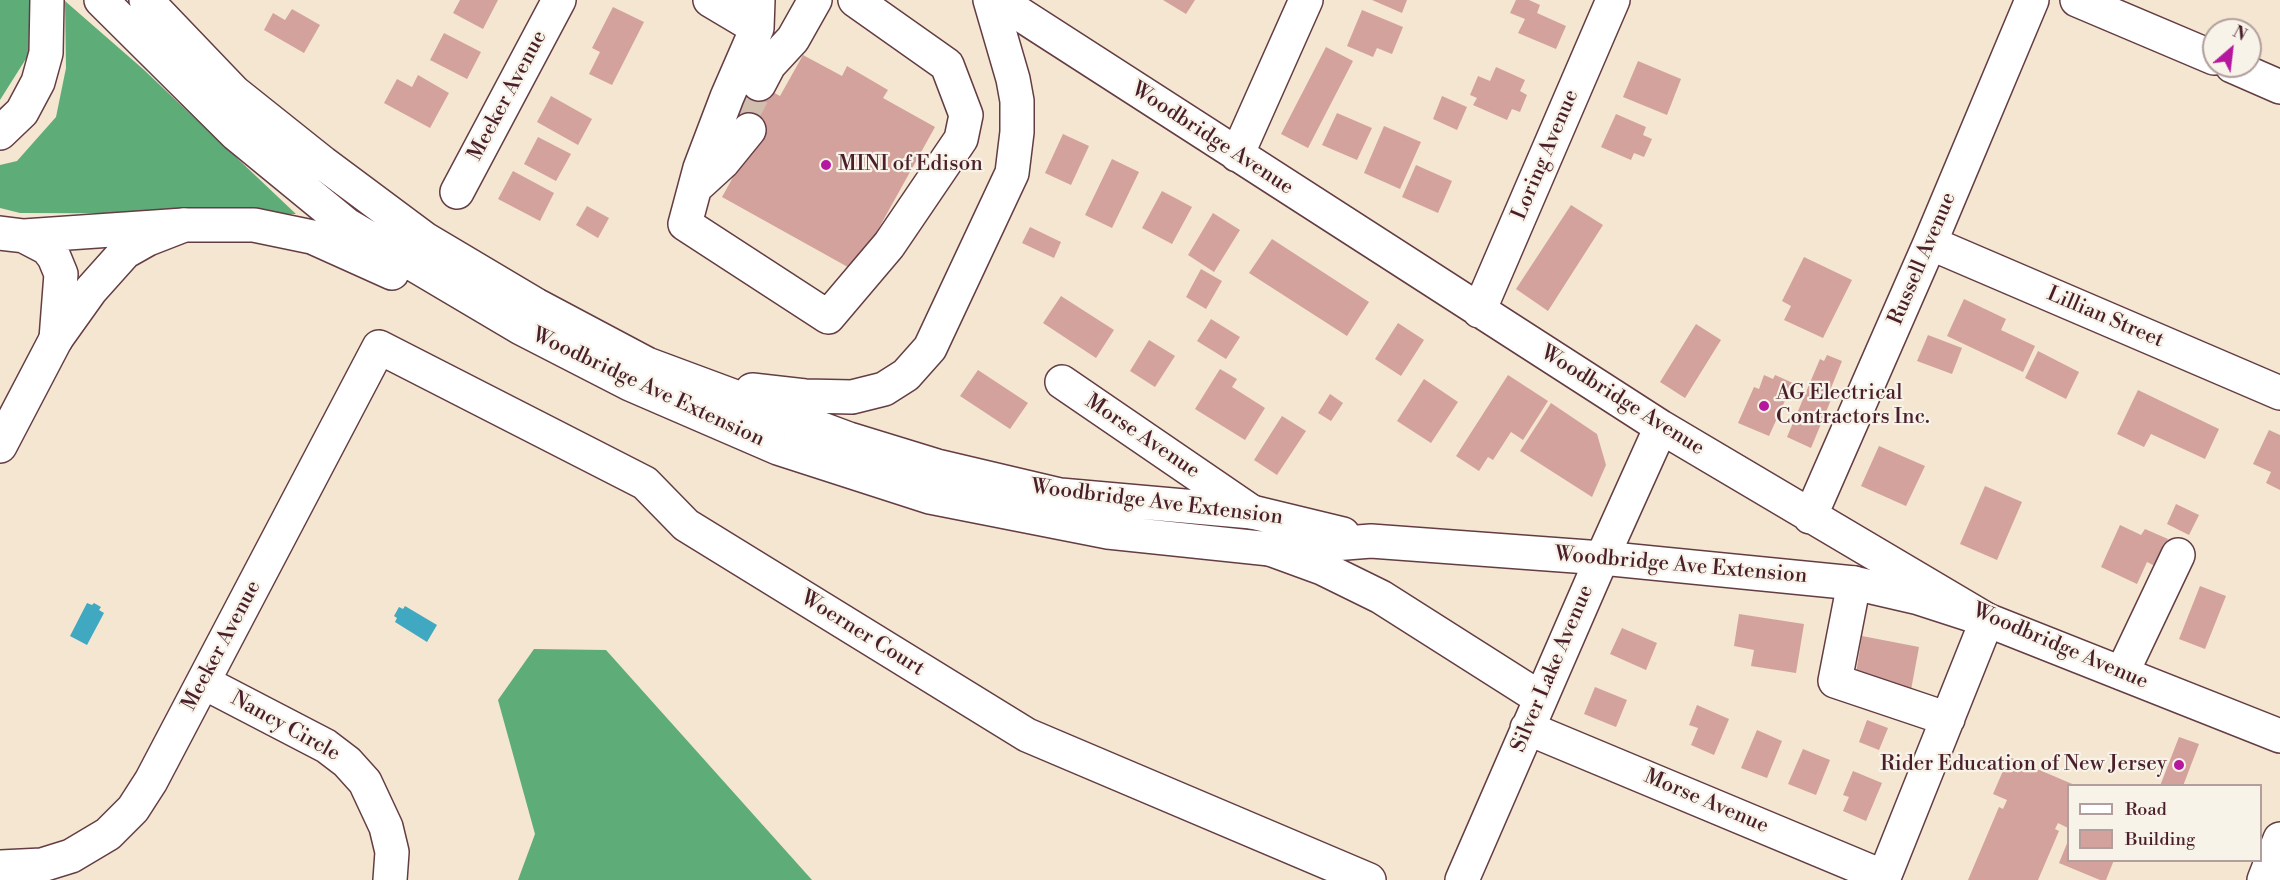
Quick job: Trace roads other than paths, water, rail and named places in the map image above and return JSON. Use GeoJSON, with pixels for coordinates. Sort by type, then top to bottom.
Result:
{"type":"FeatureCollection","features":[{"type":"Feature","properties":{"kind":"main road"},"geometry":{"type":"LineString","coordinates":[[0,133],[22,112],[38,82],[46,53],[47,0]]}},
{"type":"Feature","properties":{"kind":"main road","name":"Woodbridge Ave Extension"},"geometry":{"type":"LineString","coordinates":[[101,0],[236,134],[347,225],[520,328],[630,384],[778,448],[930,497],[1108,532],[1270,549],[1371,540]]}},
{"type":"Feature","properties":{"kind":"main road","name":"Woodbridge Ave Extension"},"geometry":{"type":"LineString","coordinates":[[146,0],[234,92],[323,164],[416,232],[536,305],[646,364],[849,439],[938,465],[1060,495],[1252,512],[1371,540],[1602,558],[1854,583],[1919,598],[1987,620]]}},
{"type":"Feature","properties":{"kind":"main road","name":"Meeker Avenue"},"geometry":{"type":"LineString","coordinates":[[458,192],[559,0]]}},
{"type":"Feature","properties":{"kind":"main road"},"geometry":{"type":"LineString","coordinates":[[710,0],[758,14],[700,168],[685,224],[828,317],[889,245],[961,139],[966,115],[947,65],[855,0]]}},
{"type":"Feature","properties":{"kind":"main road"},"geometry":{"type":"LineString","coordinates":[[765,88],[769,65],[793,39],[815,0]]}},
{"type":"Feature","properties":{"kind":"main road"},"geometry":{"type":"LineString","coordinates":[[646,364],[750,390],[805,396],[852,397],[884,389],[906,375],[930,348],[1012,173],[1017,132],[1017,100],[990,0]]}},
{"type":"Feature","properties":{"kind":"main road","name":"Woodbridge Avenue"},"geometry":{"type":"LineString","coordinates":[[998,0],[1661,427],[1987,620],[2280,736]]}},
{"type":"Feature","properties":{"kind":"main road"},"geometry":{"type":"LineString","coordinates":[[1237,155],[1306,0]]}},
{"type":"Feature","properties":{"kind":"main road","name":"Loring Avenue"},"geometry":{"type":"LineString","coordinates":[[1479,310],[1613,0]]}},
{"type":"Feature","properties":{"kind":"main road"},"geometry":{"type":"LineString","coordinates":[[2077,0],[2202,53]]}},
{"type":"Feature","properties":{"kind":"main road","name":"Russell Avenue"},"geometry":{"type":"LineString","coordinates":[[1810,517],[1930,243],[2021,4]]}},
{"type":"Feature","properties":{"kind":"main road"},"geometry":{"type":"LineString","coordinates":[[2259,78],[2280,87]]}},
{"type":"Feature","properties":{"kind":"main road"},"geometry":{"type":"LineString","coordinates":[[695,187],[723,162],[743,127]]}},
{"type":"Feature","properties":{"kind":"main road"},"geometry":{"type":"LineString","coordinates":[[0,446],[56,339],[91,290],[125,252],[148,239],[184,225]]}},
{"type":"Feature","properties":{"kind":"main road"},"geometry":{"type":"LineString","coordinates":[[12,234],[184,225],[254,225],[312,237],[520,328]]}},
{"type":"Feature","properties":{"kind":"main road"},"geometry":{"type":"LineString","coordinates":[[12,234],[47,248],[54,257],[61,274],[56,339]]}},
{"type":"Feature","properties":{"kind":"main road","name":"Lillian Street"},"geometry":{"type":"LineString","coordinates":[[1930,243],[2280,393]]}},
{"type":"Feature","properties":{"kind":"main road","name":"Meeker Avenue"},"geometry":{"type":"LineString","coordinates":[[5,872],[42,865],[70,856],[108,834],[133,809],[151,782],[379,347]]}},
{"type":"Feature","properties":{"kind":"main road","name":"Woerner Court"},"geometry":{"type":"LineString","coordinates":[[379,347],[645,483],[687,525],[1027,735],[1369,880]]}},
{"type":"Feature","properties":{"kind":"main road","name":"Morse Avenue"},"geometry":{"type":"LineString","coordinates":[[1062,382],[1252,512]]}},
{"type":"Feature","properties":{"kind":"main road","name":"Silver Lake Avenue"},"geometry":{"type":"LineString","coordinates":[[1462,880],[1661,427]]}},
{"type":"Feature","properties":{"kind":"main road"},"geometry":{"type":"LineString","coordinates":[[1270,549],[1322,568],[1381,597],[1540,698]]}},
{"type":"Feature","properties":{"kind":"main road"},"geometry":{"type":"LineString","coordinates":[[2122,673],[2178,555]]}},
{"type":"Feature","properties":{"kind":"main road"},"geometry":{"type":"LineString","coordinates":[[1854,583],[1835,681],[1948,719]]}},
{"type":"Feature","properties":{"kind":"main road"},"geometry":{"type":"LineString","coordinates":[[1883,878],[1987,620]]}},
{"type":"Feature","properties":{"kind":"main road","name":"Nancy Circle"},"geometry":{"type":"LineString","coordinates":[[203,682],[326,746],[347,762],[365,782],[386,826],[392,852],[390,880]]}},
{"type":"Feature","properties":{"kind":"main road","name":"Morse Avenue"},"geometry":{"type":"LineString","coordinates":[[1527,728],[1883,878]]}},
{"type":"Feature","properties":{"kind":"main road"},"geometry":{"type":"LineString","coordinates":[[2264,880],[2280,839]]}},
{"type":"Feature","properties":{"kind":"water"},"geometry":{"type":"Polygon","coordinates":[[[87,603],[92,605],[94,603],[101,607],[99,610],[104,613],[87,645],[70,636],[87,603]]]}},
{"type":"Feature","properties":{"kind":"water"},"geometry":{"type":"Polygon","coordinates":[[[405,606],[437,625],[427,642],[395,622],[397,618],[394,616],[399,607],[403,609],[405,606]]]}},
{"type":"Feature","properties":{"kind":"tunnel"},"geometry":{"type":"LineString","coordinates":[[737,124],[759,84]]}},
{"type":"Feature","properties":{"kind":"place","name":"MINI of Edison"},"geometry":{"type":"Point","coordinates":[826,165]}},
{"type":"Feature","properties":{"kind":"place","name":"AG Electrical Contractors Inc."},"geometry":{"type":"Point","coordinates":[1764,406]}},
{"type":"Feature","properties":{"kind":"place","name":"Rider Education of New Jersey"},"geometry":{"type":"Point","coordinates":[2179,765]}}]}
